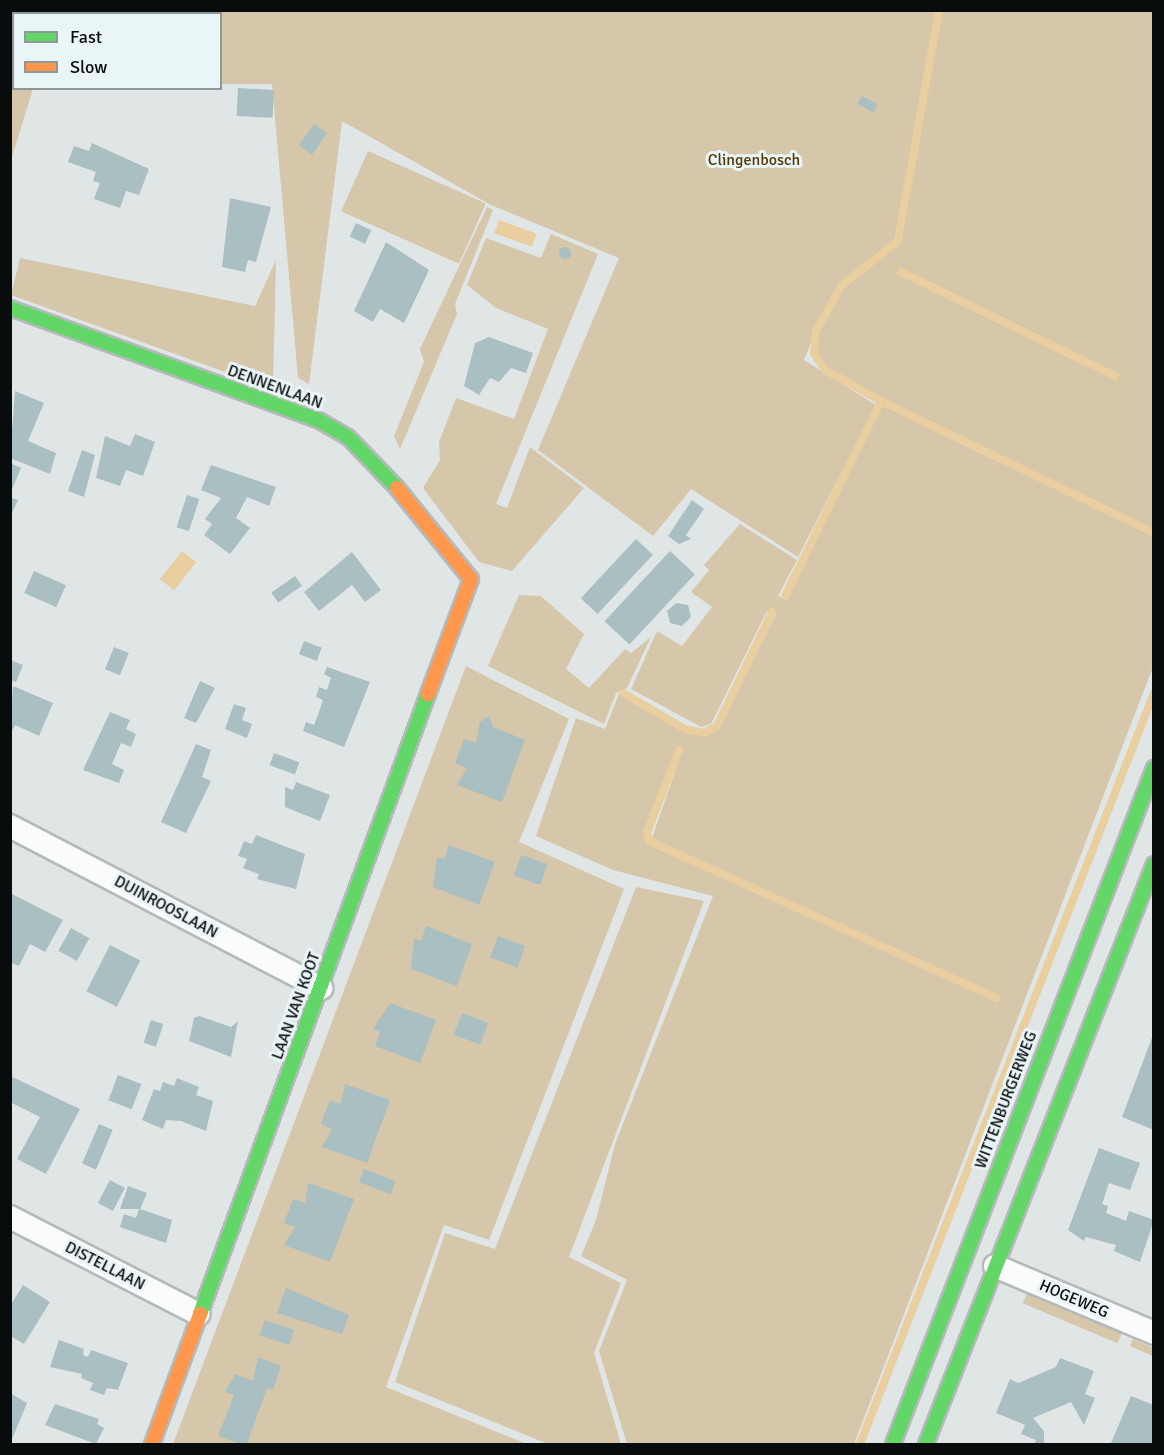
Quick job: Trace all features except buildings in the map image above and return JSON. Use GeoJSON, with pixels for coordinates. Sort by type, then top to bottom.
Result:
{"type":"FeatureCollection","features":[{"type":"Feature","properties":{"kind":"street","name":"DENNENLAAN"},"geometry":{"type":"LineString","coordinates":[[10,308],[320,421],[373,459],[471,579]]}},
{"type":"Feature","properties":{"kind":"street","name":"LAAN VAN KOOT"},"geometry":{"type":"LineString","coordinates":[[152,1444],[471,579]]}},
{"type":"Feature","properties":{"kind":"street","name":"WITTENBURGERWEG"},"geometry":{"type":"LineString","coordinates":[[892,1444],[1154,768]]}},
{"type":"Feature","properties":{"kind":"street","name":"DUINROOSLAAN"},"geometry":{"type":"LineString","coordinates":[[10,826],[321,988]]}},
{"type":"Feature","properties":{"kind":"street"},"geometry":{"type":"LineString","coordinates":[[926,1444],[1154,864]]}},
{"type":"Feature","properties":{"kind":"street","name":"DISTELLAAN"},"geometry":{"type":"LineString","coordinates":[[10,1217],[199,1314]]}},
{"type":"Feature","properties":{"kind":"street","name":"HOGEWEG"},"geometry":{"type":"LineString","coordinates":[[995,1266],[1154,1333]]}},
{"type":"Feature","properties":{"kind":"green space","name":"Clingenbosch"},"geometry":{"type":"Polygon","coordinates":[[[10,11],[1153,11],[1153,667],[854,1444],[627,1444],[599,1351],[627,1280],[581,1256],[596,1220],[615,1144],[713,896],[613,870],[536,836],[576,718],[605,729],[619,694],[683,730],[704,736],[718,728],[776,614],[767,611],[711,724],[701,727],[631,689],[657,631],[682,646],[712,607],[691,592],[709,570],[704,565],[740,524],[797,560],[778,596],[787,600],[885,399],[825,370],[814,353],[815,333],[804,360],[876,405],[798,557],[691,489],[653,536],[538,450],[619,258],[491,205],[342,121],[309,384],[298,378],[272,84],[222,84],[222,12],[12,12],[12,43],[10,11]],[[678,746],[643,832],[647,843],[1001,999],[652,838],[683,749],[678,746]]]}},
{"type":"Feature","properties":{"kind":"green space"},"geometry":{"type":"Polygon","coordinates":[[[12,89],[33,90],[11,160],[10,94],[12,89]]]}},
{"type":"Feature","properties":{"kind":"green space"},"geometry":{"type":"Polygon","coordinates":[[[368,151],[486,203],[459,264],[341,211],[368,151]]]}},
{"type":"Feature","properties":{"kind":"green space"},"geometry":{"type":"Polygon","coordinates":[[[487,207],[493,210],[455,304],[457,314],[400,449],[394,436],[424,362],[420,349],[487,207]]]}},
{"type":"Feature","properties":{"kind":"green space"},"geometry":{"type":"Polygon","coordinates":[[[551,234],[598,254],[496,504],[507,508],[530,447],[584,488],[512,571],[479,562],[423,488],[440,460],[439,442],[456,398],[514,419],[548,329],[496,308],[467,285],[486,238],[541,258],[551,234]]]}},
{"type":"Feature","properties":{"kind":"green space"},"geometry":{"type":"Polygon","coordinates":[[[20,258],[255,306],[276,260],[273,389],[11,295],[20,258]]]}},
{"type":"Feature","properties":{"kind":"green space"},"geometry":{"type":"Polygon","coordinates":[[[519,595],[541,596],[584,634],[566,669],[589,688],[625,649],[631,653],[651,637],[627,688],[616,693],[604,724],[488,666],[519,595]]]}},
{"type":"Feature","properties":{"kind":"green space"},"geometry":{"type":"Polygon","coordinates":[[[466,666],[569,719],[519,842],[624,889],[489,1240],[444,1225],[386,1387],[527,1444],[173,1444],[466,666]]]}},
{"type":"Feature","properties":{"kind":"green space"},"geometry":{"type":"Polygon","coordinates":[[[636,887],[704,901],[569,1257],[621,1283],[594,1353],[621,1444],[548,1444],[395,1382],[445,1233],[495,1249],[636,887]]]}},
{"type":"Feature","properties":{"kind":"green space"},"geometry":{"type":"Polygon","coordinates":[[[1027,1293],[1122,1333],[1118,1343],[1023,1303],[1027,1293]]]}},
{"type":"Feature","properties":{"kind":"green space"},"geometry":{"type":"Polygon","coordinates":[[[1133,1339],[1153,1348],[1153,1356],[1130,1346],[1133,1339]]]}},
{"type":"Feature","properties":{"kind":"shaded area"},"geometry":{"type":"Polygon","coordinates":[[[499,220],[537,234],[532,247],[494,233],[499,220]]]}},
{"type":"Feature","properties":{"kind":"shaded area"},"geometry":{"type":"Polygon","coordinates":[[[182,551],[196,562],[174,590],[160,579],[182,551]]]}},
{"type":"Feature","properties":{"kind":"waterway"},"geometry":{"type":"LineString","coordinates":[[939,10],[898,241],[842,285],[816,331],[814,353],[825,370],[881,401],[1154,533]]}},
{"type":"Feature","properties":{"kind":"waterway"},"geometry":{"type":"LineString","coordinates":[[901,272],[1115,376]]}},
{"type":"Feature","properties":{"kind":"waterway"},"geometry":{"type":"LineString","coordinates":[[785,596],[881,401]]}},
{"type":"Feature","properties":{"kind":"waterway"},"geometry":{"type":"LineString","coordinates":[[623,693],[685,729],[704,733],[717,726],[772,612]]}},
{"type":"Feature","properties":{"kind":"waterway"},"geometry":{"type":"LineString","coordinates":[[860,1444],[1154,693]]}},
{"type":"Feature","properties":{"kind":"waterway"},"geometry":{"type":"LineString","coordinates":[[679,750],[647,833],[649,841],[996,998]]}},
{"type":"Feature","properties":{"kind":"traffic: fast"},"geometry":{"type":"LineString","coordinates":[[10,308],[320,421],[348,437],[397,488]]}},
{"type":"Feature","properties":{"kind":"traffic: fast"},"geometry":{"type":"LineString","coordinates":[[200,1314],[428,694]]}},
{"type":"Feature","properties":{"kind":"traffic: fast"},"geometry":{"type":"LineString","coordinates":[[893,1444],[1154,768]]}},
{"type":"Feature","properties":{"kind":"traffic: fast"},"geometry":{"type":"LineString","coordinates":[[926,1444],[1154,864]]}},
{"type":"Feature","properties":{"kind":"traffic: slow"},"geometry":{"type":"LineString","coordinates":[[397,488],[471,579],[428,694]]}},
{"type":"Feature","properties":{"kind":"traffic: slow"},"geometry":{"type":"LineString","coordinates":[[152,1444],[200,1314]]}}]}
